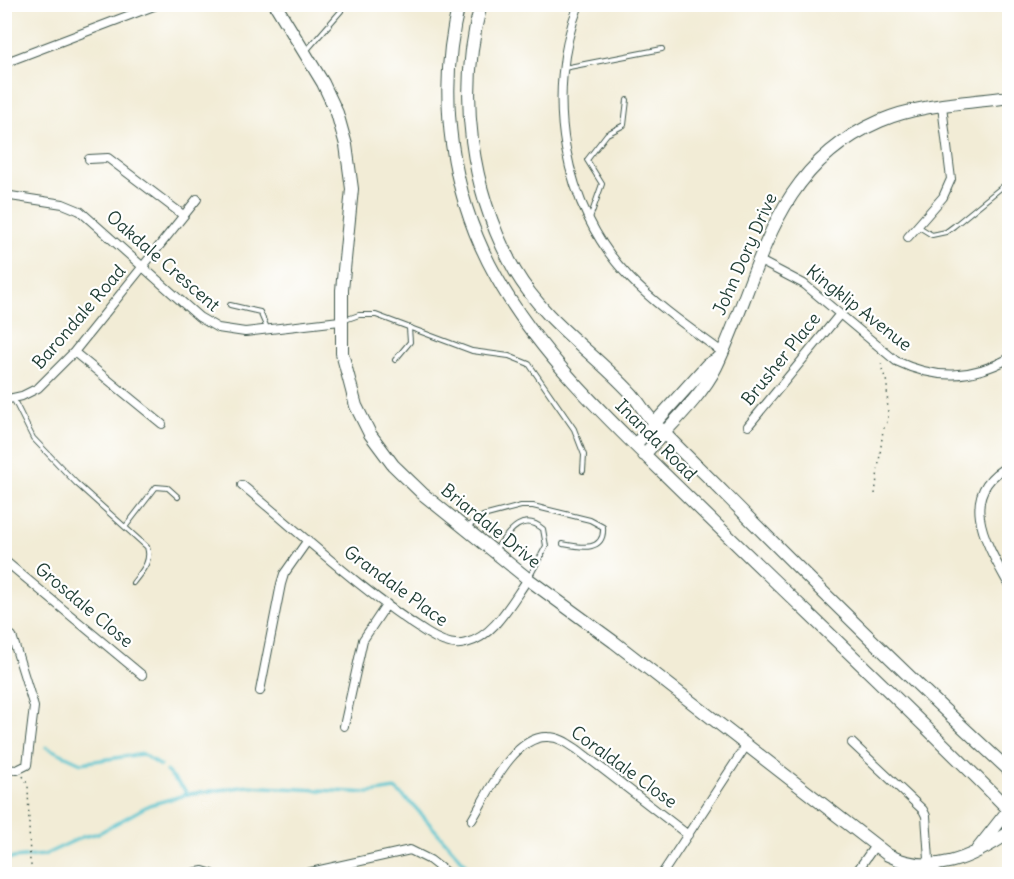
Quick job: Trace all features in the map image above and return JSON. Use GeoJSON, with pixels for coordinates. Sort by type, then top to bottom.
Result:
{"type":"FeatureCollection","features":[{"type":"Feature","properties":{"kind":"street"},"geometry":{"type":"LineString","coordinates":[[4,63],[159,4]]}},
{"type":"Feature","properties":{"kind":"street","name":"Briardale Drive"},"geometry":{"type":"LineString","coordinates":[[275,4],[305,53],[337,113],[349,164],[352,189],[340,321],[347,376],[356,406],[370,434],[393,465],[528,579],[614,642],[874,847],[900,861],[930,869],[974,854],[1010,832]]}},
{"type":"Feature","properties":{"kind":"street","name":"Inanda Road"},"geometry":{"type":"LineString","coordinates":[[459,4],[450,73],[449,122],[455,167],[471,224],[495,277],[516,310],[571,378],[634,445],[922,720],[1009,809]]}},
{"type":"Feature","properties":{"kind":"street","name":"Inanda Road"},"geometry":{"type":"LineString","coordinates":[[480,4],[469,79],[470,133],[480,186],[493,225],[515,271],[548,315],[631,393],[654,422],[784,554],[1010,771]]}},
{"type":"Feature","properties":{"kind":"street"},"geometry":{"type":"LineString","coordinates":[[579,4],[569,33],[561,102],[566,150],[571,172],[602,242],[628,277],[721,355]]}},
{"type":"Feature","properties":{"kind":"street","name":"John Dory Drive"},"geometry":{"type":"LineString","coordinates":[[644,455],[702,387],[721,355],[786,201],[822,158],[860,131],[881,121],[942,106],[1010,96]]}},
{"type":"Feature","properties":{"kind":"street"},"geometry":{"type":"LineString","coordinates":[[908,237],[943,197],[951,179],[942,106]]}},
{"type":"Feature","properties":{"kind":"street"},"geometry":{"type":"LineString","coordinates":[[89,159],[108,158],[183,215]]}},
{"type":"Feature","properties":{"kind":"street","name":"Oakdale Crescent"},"geometry":{"type":"LineString","coordinates":[[4,195],[63,204],[80,210],[199,317],[218,328],[245,332],[340,321]]}},
{"type":"Feature","properties":{"kind":"street","name":"Barondale Road"},"geometry":{"type":"LineString","coordinates":[[9,400],[38,388],[74,351],[145,267],[197,199]]}},
{"type":"Feature","properties":{"kind":"street","name":"Kingklip Avenue"},"geometry":{"type":"LineString","coordinates":[[760,261],[799,280],[885,352],[912,369],[944,376],[977,373],[1010,358]]}},
{"type":"Feature","properties":{"kind":"street","name":"Brusher Place"},"geometry":{"type":"LineString","coordinates":[[748,426],[840,314]]}},
{"type":"Feature","properties":{"kind":"street"},"geometry":{"type":"LineString","coordinates":[[74,351],[162,424]]}},
{"type":"Feature","properties":{"kind":"street","name":"John Dory Drive"},"geometry":{"type":"LineString","coordinates":[[634,445],[707,364],[721,355]]}},
{"type":"Feature","properties":{"kind":"street"},"geometry":{"type":"LineString","coordinates":[[1010,465],[997,473],[985,488],[978,516],[983,536],[1010,587]]}},
{"type":"Feature","properties":{"kind":"street","name":"Grandale Place"},"geometry":{"type":"LineString","coordinates":[[242,485],[387,604],[429,634],[451,644],[474,641],[490,629],[528,579]]}},
{"type":"Feature","properties":{"kind":"street"},"geometry":{"type":"LineString","coordinates":[[260,691],[280,584],[284,574],[308,540]]}},
{"type":"Feature","properties":{"kind":"street","name":"Grosdale Close"},"geometry":{"type":"LineString","coordinates":[[4,560],[142,675]]}},
{"type":"Feature","properties":{"kind":"street"},"geometry":{"type":"LineString","coordinates":[[344,726],[363,640],[387,604]]}},
{"type":"Feature","properties":{"kind":"street"},"geometry":{"type":"LineString","coordinates":[[4,770],[17,770],[27,765],[30,759],[34,713],[12,636]]}},
{"type":"Feature","properties":{"kind":"street","name":"Coraldale Close"},"geometry":{"type":"LineString","coordinates":[[471,820],[517,750],[533,739],[547,736],[560,739],[578,750],[688,835]]}},
{"type":"Feature","properties":{"kind":"street"},"geometry":{"type":"LineString","coordinates":[[852,743],[923,810],[926,816],[930,869]]}},
{"type":"Feature","properties":{"kind":"street"},"geometry":{"type":"LineString","coordinates":[[662,874],[746,746]]}},
{"type":"Feature","properties":{"kind":"street"},"geometry":{"type":"LineString","coordinates":[[974,854],[1009,809]]}},
{"type":"Feature","properties":{"kind":"street"},"geometry":{"type":"LineString","coordinates":[[855,874],[874,847]]}},
{"type":"Feature","properties":{"kind":"street"},"geometry":{"type":"LineString","coordinates":[[302,874],[410,850],[430,860],[448,874]]}},
{"type":"Feature","properties":{"kind":"street"},"geometry":{"type":"LineString","coordinates":[[187,874],[203,871],[213,874]]}},
{"type":"Feature","properties":{"kind":"lane"},"geometry":{"type":"LineString","coordinates":[[305,53],[341,11]]}},
{"type":"Feature","properties":{"kind":"lane"},"geometry":{"type":"LineString","coordinates":[[564,68],[662,49]]}},
{"type":"Feature","properties":{"kind":"lane"},"geometry":{"type":"LineString","coordinates":[[590,218],[602,184],[587,160],[607,134],[624,125],[627,100]]}},
{"type":"Feature","properties":{"kind":"lane"},"geometry":{"type":"LineString","coordinates":[[918,226],[932,235],[946,232],[1002,187]]}},
{"type":"Feature","properties":{"kind":"lane"},"geometry":{"type":"LineString","coordinates":[[230,305],[260,312],[268,329]]}},
{"type":"Feature","properties":{"kind":"lane"},"geometry":{"type":"LineString","coordinates":[[340,321],[372,314],[472,351],[509,356],[529,364],[574,429],[584,455],[583,471]]}},
{"type":"Feature","properties":{"kind":"lane"},"geometry":{"type":"LineString","coordinates":[[395,360],[410,342],[409,328]]}},
{"type":"Feature","properties":{"kind":"lane"},"geometry":{"type":"LineString","coordinates":[[9,400],[33,438],[76,483],[126,526],[149,552],[146,566],[133,583]]}},
{"type":"Feature","properties":{"kind":"lane"},"geometry":{"type":"LineString","coordinates":[[126,526],[156,487],[168,488],[178,497]]}},
{"type":"Feature","properties":{"kind":"lane"},"geometry":{"type":"LineString","coordinates":[[466,529],[472,521],[483,516],[521,506],[533,506],[590,520],[603,527],[603,537],[594,546],[585,548],[563,544]]}},
{"type":"Feature","properties":{"kind":"lane"},"geometry":{"type":"LineString","coordinates":[[494,551],[519,523],[528,520],[535,522],[543,529],[546,546],[528,579]]}},
{"type":"Feature","properties":{"kind":"path"},"geometry":{"type":"LineString","coordinates":[[875,494],[883,430],[888,420],[887,383],[881,366],[885,352]]}},
{"type":"Feature","properties":{"kind":"path"},"geometry":{"type":"LineString","coordinates":[[17,770],[28,785],[30,863],[35,874]]}},
{"type":"Feature","properties":{"kind":"waterway"},"geometry":{"type":"LineString","coordinates":[[46,747],[81,763],[142,754],[161,766]]}},
{"type":"Feature","properties":{"kind":"waterway"},"geometry":{"type":"LineString","coordinates":[[166,771],[185,790],[186,795]]}},
{"type":"Feature","properties":{"kind":"waterway"},"geometry":{"type":"LineString","coordinates":[[4,859],[44,855],[82,837],[99,833],[149,805],[189,794],[249,786],[370,793],[395,789],[414,806],[474,874]]}}]}
